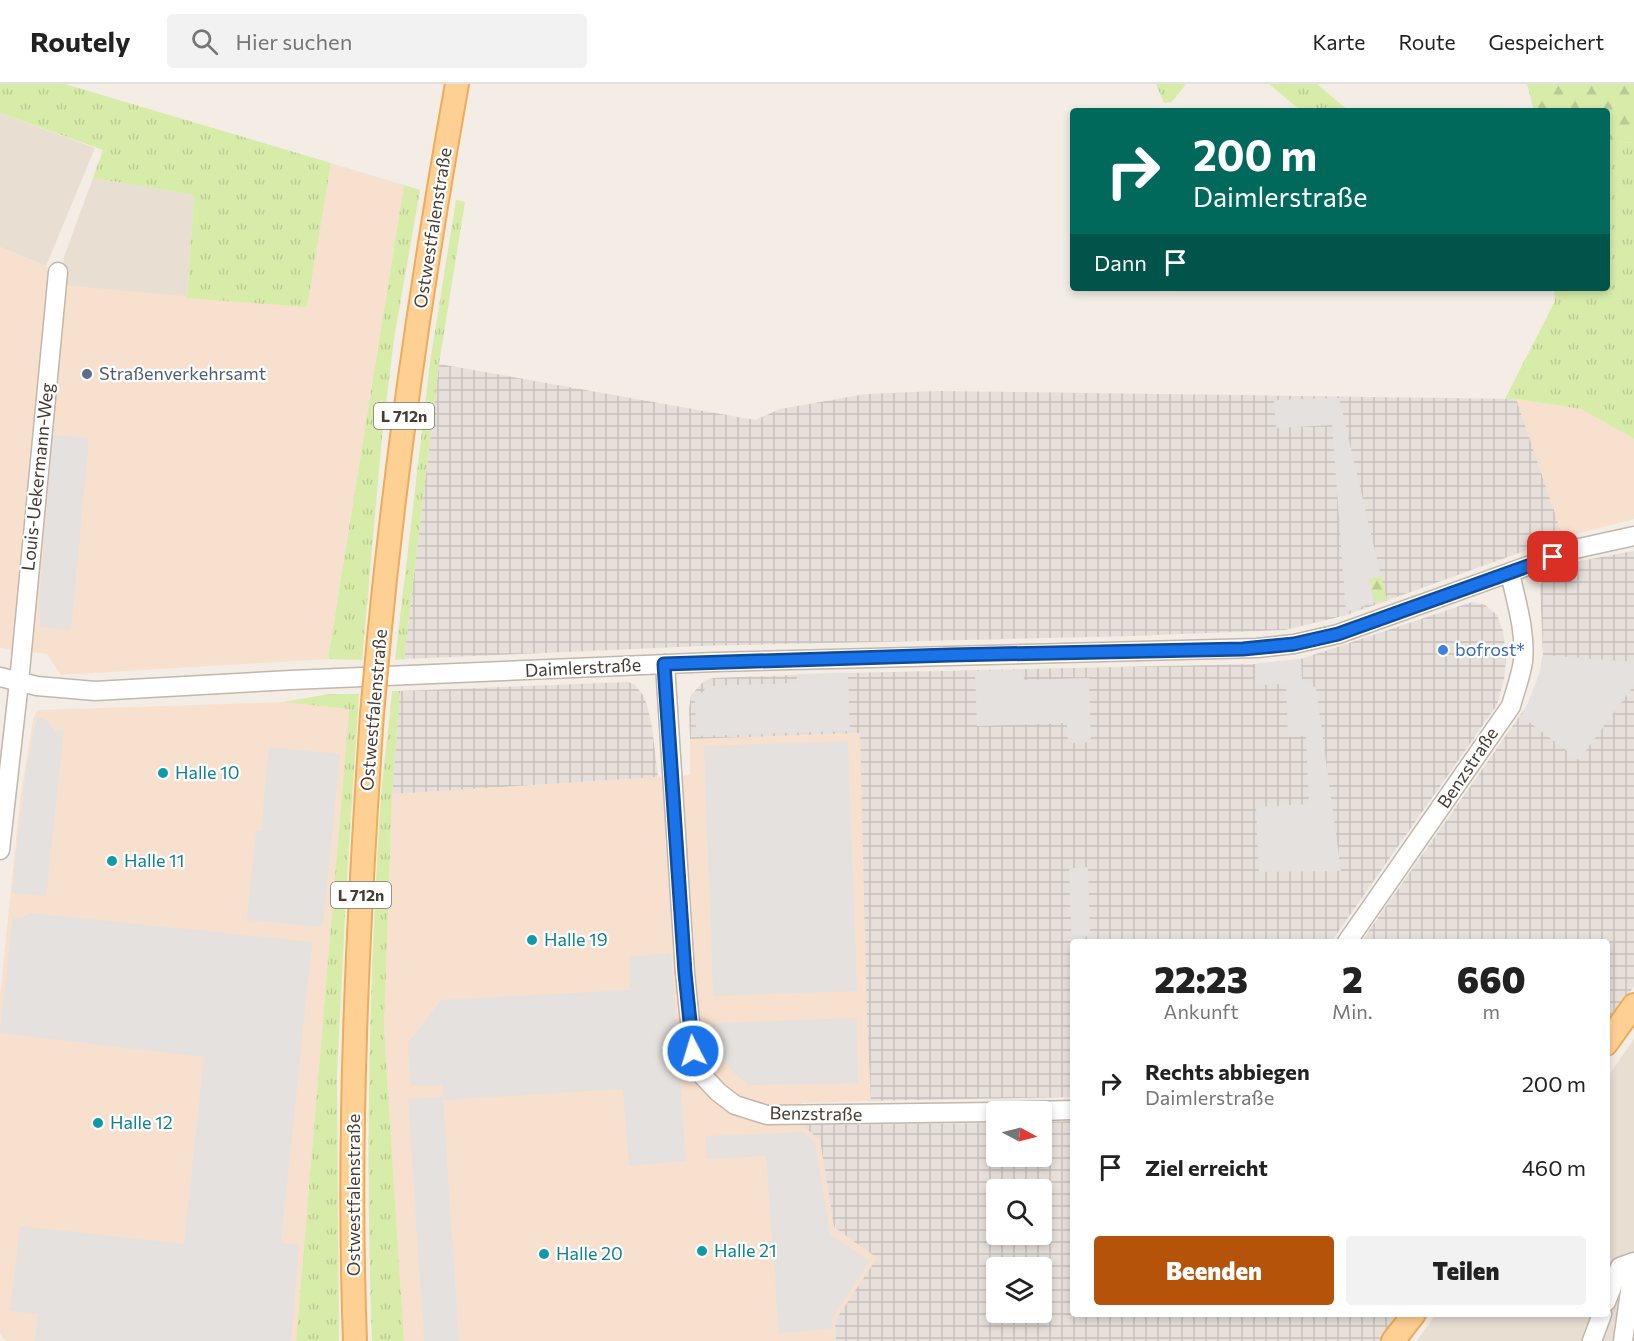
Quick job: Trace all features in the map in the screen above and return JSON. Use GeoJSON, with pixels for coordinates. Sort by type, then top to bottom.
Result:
{"type":"FeatureCollection","features":[{"type":"Feature","properties":{"kind":"main road","name":"Ostwestfalenstraße"},"geometry":{"type":"LineString","coordinates":[[355,1341],[355,1065],[364,837],[372,714],[409,379],[437,195],[458,84]]}},
{"type":"Feature","properties":{"kind":"main road"},"geometry":{"type":"LineString","coordinates":[[1610,1038],[1634,1005]]}},
{"type":"Feature","properties":{"kind":"main road"},"geometry":{"type":"LineString","coordinates":[[1393,1341],[1412,1317]]}},
{"type":"Feature","properties":{"kind":"street","name":"Louis-Uekermann-Weg"},"geometry":{"type":"LineString","coordinates":[[0,849],[2,801],[19,682],[58,272]]}},
{"type":"Feature","properties":{"kind":"street","name":"Daimlerstraße"},"geometry":{"type":"LineString","coordinates":[[0,676],[19,682],[70,690],[112,690],[664,664],[1257,648],[1294,644],[1338,634],[1575,549],[1634,536]]}},
{"type":"Feature","properties":{"kind":"street","name":"Benzstraße"},"geometry":{"type":"LineString","coordinates":[[1349,939],[1510,706],[1520,677],[1523,658],[1520,620],[1510,573]]}},
{"type":"Feature","properties":{"kind":"street","name":"Benzstraße"},"geometry":{"type":"LineString","coordinates":[[664,664],[685,973],[693,1051],[703,1076],[735,1105],[767,1115],[986,1112]]}},
{"type":"Feature","properties":{"kind":"street"},"geometry":{"type":"LineString","coordinates":[[1052,1111],[1070,1110]]}},
{"type":"Feature","properties":{"kind":"street"},"geometry":{"type":"LineString","coordinates":[[1610,1292],[1620,1267],[1634,1263],[1623,1341]]}},
{"type":"Feature","properties":{"kind":"street"},"geometry":{"type":"LineString","coordinates":[[1592,1341],[1601,1317]]}},
{"type":"Feature","properties":{"kind":"shaded area"},"geometry":{"type":"Polygon","coordinates":[[[0,113],[95,148],[46,266],[0,247],[0,113]]]}},
{"type":"Feature","properties":{"kind":"shaded area"},"geometry":{"type":"Polygon","coordinates":[[[331,163],[404,185],[328,659],[61,675],[47,654],[0,648],[0,247],[46,266],[61,285],[306,307],[331,163]]]}},
{"type":"Feature","properties":{"kind":"shaded area"},"geometry":{"type":"Polygon","coordinates":[[[93,178],[194,195],[187,298],[61,285],[64,257],[93,178]]]}},
{"type":"Feature","properties":{"kind":"shaded area"},"geometry":{"type":"Polygon","coordinates":[[[439,364],[755,420],[780,409],[866,394],[938,391],[1516,399],[1563,537],[1347,615],[1285,630],[1133,636],[702,646],[404,659],[439,364]]]}},
{"type":"Feature","properties":{"kind":"shaded area"},"geometry":{"type":"Polygon","coordinates":[[[1339,398],[1381,576],[1369,579],[1375,602],[1346,612],[1332,425],[1276,428],[1274,400],[1339,398]]]}},
{"type":"Feature","properties":{"kind":"shaded area"},"geometry":{"type":"Polygon","coordinates":[[[1516,399],[1581,409],[1634,439],[1634,519],[1563,537],[1516,399]]]}},
{"type":"Feature","properties":{"kind":"shaded area"},"geometry":{"type":"Polygon","coordinates":[[[53,435],[89,438],[71,630],[40,627],[39,602],[53,435]]]}},
{"type":"Feature","properties":{"kind":"shaded area"},"geometry":{"type":"Polygon","coordinates":[[[1634,551],[1634,986],[1610,1022],[1610,939],[1363,939],[1528,704],[1540,672],[1543,655],[1540,585],[1551,571],[1574,562],[1634,551]]]}},
{"type":"Feature","properties":{"kind":"shaded area"},"geometry":{"type":"Polygon","coordinates":[[[1472,602],[1485,605],[1497,615],[1503,631],[1506,656],[1504,679],[1497,705],[1333,939],[1070,939],[1070,1097],[871,1101],[860,733],[690,739],[691,695],[704,681],[713,678],[848,673],[1255,664],[1301,659],[1472,602]]]}},
{"type":"Feature","properties":{"kind":"shaded area"},"geometry":{"type":"Polygon","coordinates":[[[1543,655],[1634,662],[1634,685],[1579,760],[1521,716],[1540,672],[1543,655]]]}},
{"type":"Feature","properties":{"kind":"shaded area"},"geometry":{"type":"Polygon","coordinates":[[[1301,659],[1302,679],[1316,688],[1341,871],[1259,872],[1256,807],[1309,804],[1306,736],[1288,737],[1286,684],[1255,685],[1255,664],[1301,659]]]}},
{"type":"Feature","properties":{"kind":"shaded area"},"geometry":{"type":"Polygon","coordinates":[[[1023,670],[1024,680],[1089,678],[1091,742],[1068,743],[1067,723],[977,726],[975,671],[1023,670]]]}},
{"type":"Feature","properties":{"kind":"shaded area"},"geometry":{"type":"Polygon","coordinates":[[[848,673],[850,731],[696,736],[695,700],[708,686],[797,683],[797,674],[848,673]]]}},
{"type":"Feature","properties":{"kind":"shaded area"},"geometry":{"type":"Polygon","coordinates":[[[628,682],[635,685],[647,705],[658,777],[392,794],[400,691],[628,682]]]}},
{"type":"Feature","properties":{"kind":"shaded area"},"geometry":{"type":"Polygon","coordinates":[[[283,702],[349,709],[296,1341],[6,1341],[0,1333],[0,997],[20,801],[36,712],[283,702]]]}},
{"type":"Feature","properties":{"kind":"shaded area"},"geometry":{"type":"Polygon","coordinates":[[[37,717],[46,720],[55,731],[64,731],[46,896],[12,893],[25,778],[37,717]]]}},
{"type":"Feature","properties":{"kind":"shaded area"},"geometry":{"type":"Polygon","coordinates":[[[860,733],[871,1101],[801,1103],[802,1125],[820,1140],[834,1227],[878,1258],[835,1321],[836,1341],[404,1341],[384,1028],[392,794],[690,775],[690,739],[860,733]]]}},
{"type":"Feature","properties":{"kind":"shaded area"},"geometry":{"type":"Polygon","coordinates":[[[848,741],[857,991],[713,996],[704,746],[848,741]]]}},
{"type":"Feature","properties":{"kind":"shaded area"},"geometry":{"type":"Polygon","coordinates":[[[269,747],[340,754],[323,927],[247,920],[256,831],[261,831],[269,747]]]}},
{"type":"Feature","properties":{"kind":"shaded area"},"geometry":{"type":"Polygon","coordinates":[[[1088,867],[1090,932],[1084,939],[1072,939],[1069,868],[1088,867]]]}},
{"type":"Feature","properties":{"kind":"shaded area"},"geometry":{"type":"Polygon","coordinates":[[[30,913],[312,942],[281,1243],[299,1245],[291,1341],[35,1341],[38,1314],[10,1311],[20,1226],[184,1244],[204,1057],[0,1033],[13,917],[22,918],[30,913]]]}},
{"type":"Feature","properties":{"kind":"shaded area"},"geometry":{"type":"Polygon","coordinates":[[[671,953],[686,1161],[629,1166],[623,1089],[444,1100],[443,1085],[411,1086],[408,1043],[441,1000],[630,990],[629,957],[671,953]]]}},
{"type":"Feature","properties":{"kind":"shaded area"},"geometry":{"type":"Polygon","coordinates":[[[857,1018],[858,1083],[748,1085],[732,1071],[719,1052],[714,1039],[713,1023],[857,1018]]]}},
{"type":"Feature","properties":{"kind":"shaded area"},"geometry":{"type":"Polygon","coordinates":[[[1634,1039],[1634,1341],[1417,1341],[1434,1317],[1610,1317],[1610,1074],[1634,1039]]]}},
{"type":"Feature","properties":{"kind":"shaded area"},"geometry":{"type":"Polygon","coordinates":[[[443,1097],[459,1341],[424,1341],[408,1099],[443,1097]]]}},
{"type":"Feature","properties":{"kind":"shaded area"},"geometry":{"type":"Polygon","coordinates":[[[1070,1121],[1070,1317],[1402,1317],[1381,1341],[836,1341],[835,1321],[877,1258],[834,1227],[820,1140],[802,1125],[986,1123],[986,1167],[1052,1167],[1052,1122],[1070,1121]]]}},
{"type":"Feature","properties":{"kind":"shaded area"},"geometry":{"type":"Polygon","coordinates":[[[803,1132],[815,1143],[830,1234],[870,1261],[832,1318],[833,1329],[779,1333],[766,1156],[707,1159],[706,1136],[803,1132]]]}},
{"type":"Feature","properties":{"kind":"green space"},"geometry":{"type":"Polygon","coordinates":[[[0,84],[65,84],[331,163],[307,307],[187,298],[194,195],[93,178],[103,150],[0,113],[0,84]]]}},
{"type":"Feature","properties":{"kind":"green space"},"geometry":{"type":"Polygon","coordinates":[[[1156,84],[1186,84],[1172,102],[1164,103],[1156,84]]]}},
{"type":"Feature","properties":{"kind":"green space"},"geometry":{"type":"Polygon","coordinates":[[[1269,84],[1317,84],[1345,108],[1297,108],[1269,84]]]}},
{"type":"Feature","properties":{"kind":"green space"},"geometry":{"type":"Polygon","coordinates":[[[1527,84],[1634,84],[1634,143],[1610,141],[1610,108],[1533,108],[1527,84]]]}},
{"type":"Feature","properties":{"kind":"green space"},"geometry":{"type":"Polygon","coordinates":[[[1610,141],[1634,143],[1634,439],[1581,409],[1505,399],[1555,301],[1554,291],[1610,291],[1610,141]]]}},
{"type":"Feature","properties":{"kind":"green space"},"geometry":{"type":"Polygon","coordinates":[[[404,185],[420,190],[394,339],[382,438],[362,660],[328,659],[404,185]]]}},
{"type":"Feature","properties":{"kind":"green space"},"geometry":{"type":"Polygon","coordinates":[[[456,200],[465,202],[439,364],[404,659],[395,660],[430,362],[456,200]]]}},
{"type":"Feature","properties":{"kind":"green space"},"geometry":{"type":"Polygon","coordinates":[[[1381,576],[1387,600],[1375,602],[1369,579],[1381,576]]]}},
{"type":"Feature","properties":{"kind":"green space"},"geometry":{"type":"Polygon","coordinates":[[[392,691],[400,691],[392,794],[384,1028],[404,1341],[372,1341],[369,1204],[371,1000],[381,795],[392,691]]]}},
{"type":"Feature","properties":{"kind":"green space"},"geometry":{"type":"Polygon","coordinates":[[[329,694],[359,694],[337,1075],[339,1341],[296,1341],[349,709],[283,702],[329,694]]]}},
{"type":"Feature","properties":{"kind":"place","name":"Straßenverkehrsamt"},"geometry":{"type":"Point","coordinates":[87,374]}},
{"type":"Feature","properties":{"kind":"place","name":"bofrost*"},"geometry":{"type":"Point","coordinates":[1443,650]}},
{"type":"Feature","properties":{"kind":"place","name":"Halle 10"},"geometry":{"type":"Point","coordinates":[163,773]}},
{"type":"Feature","properties":{"kind":"place","name":"Halle 11"},"geometry":{"type":"Point","coordinates":[112,861]}},
{"type":"Feature","properties":{"kind":"place","name":"Halle 19"},"geometry":{"type":"Point","coordinates":[532,940]}},
{"type":"Feature","properties":{"kind":"place","name":"Halle 12"},"geometry":{"type":"Point","coordinates":[98,1123]}},
{"type":"Feature","properties":{"kind":"place","name":"Halle 21"},"geometry":{"type":"Point","coordinates":[702,1251]}},
{"type":"Feature","properties":{"kind":"place","name":"Halle 20"},"geometry":{"type":"Point","coordinates":[544,1254]}},
{"type":"Feature","properties":{"kind":"route"},"geometry":{"type":"LineString","coordinates":[[693,1051],[685,973],[664,664],[1243,649],[1294,644],[1338,634],[1379,621],[1553,557]]}}]}
